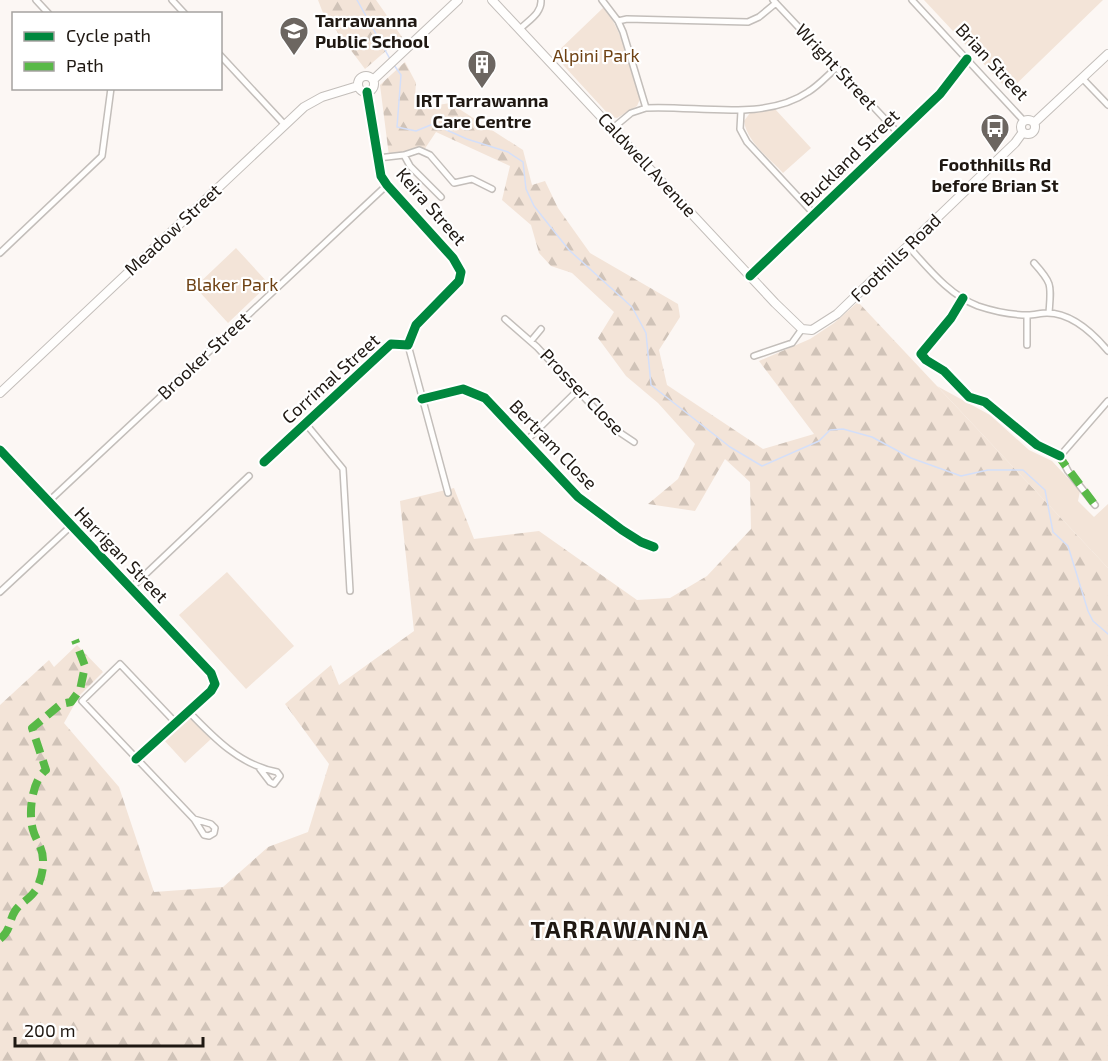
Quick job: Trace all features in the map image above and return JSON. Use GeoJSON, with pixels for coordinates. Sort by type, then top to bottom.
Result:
{"type":"FeatureCollection","features":[{"type":"Feature","properties":{"kind":"main road"},"geometry":{"type":"LineString","coordinates":[[373,80],[458,0]]}},
{"type":"Feature","properties":{"kind":"main road","name":"Caldwell Avenue"},"geometry":{"type":"LineString","coordinates":[[492,0],[802,329]]}},
{"type":"Feature","properties":{"kind":"main road"},"geometry":{"type":"LineString","coordinates":[[1034,123],[1108,54]]}},
{"type":"Feature","properties":{"kind":"main road"},"geometry":{"type":"LineString","coordinates":[[368,76],[373,80],[374,87],[367,92],[360,90],[358,86],[358,81],[362,77],[368,76]]}},
{"type":"Feature","properties":{"kind":"main road","name":"Meadow Street"},"geometry":{"type":"LineString","coordinates":[[0,393],[285,125],[314,101],[358,86]]}},
{"type":"Feature","properties":{"kind":"main road"},"geometry":{"type":"LineString","coordinates":[[1029,119],[1034,123],[1035,128],[1032,132],[1023,132],[1021,125],[1024,121],[1029,119]]}},
{"type":"Feature","properties":{"kind":"main road","name":"Foothills Road"},"geometry":{"type":"LineString","coordinates":[[802,329],[812,330],[837,314],[1023,132]]}},
{"type":"Feature","properties":{"kind":"street"},"geometry":{"type":"LineString","coordinates":[[36,0],[47,12]]}},
{"type":"Feature","properties":{"kind":"street"},"geometry":{"type":"LineString","coordinates":[[172,0],[183,12]]}},
{"type":"Feature","properties":{"kind":"street"},"geometry":{"type":"LineString","coordinates":[[520,28],[538,12],[542,5],[541,0]]}},
{"type":"Feature","properties":{"kind":"street"},"geometry":{"type":"LineString","coordinates":[[602,0],[618,21],[646,108]]}},
{"type":"Feature","properties":{"kind":"street","name":"Brian Street"},"geometry":{"type":"LineString","coordinates":[[912,0],[1024,121]]}},
{"type":"Feature","properties":{"kind":"street"},"geometry":{"type":"LineString","coordinates":[[618,21],[627,19],[748,22],[759,17],[774,2]]}},
{"type":"Feature","properties":{"kind":"street","name":"Wright Street"},"geometry":{"type":"LineString","coordinates":[[774,2],[898,134]]}},
{"type":"Feature","properties":{"kind":"street"},"geometry":{"type":"LineString","coordinates":[[222,57],[285,125]]}},
{"type":"Feature","properties":{"kind":"street","name":"Buckland Street"},"geometry":{"type":"LineString","coordinates":[[750,276],[940,94],[967,58]]}},
{"type":"Feature","properties":{"kind":"street"},"geometry":{"type":"LineString","coordinates":[[613,128],[631,113],[646,108],[741,111],[774,106],[808,93],[836,68]]}},
{"type":"Feature","properties":{"kind":"street"},"geometry":{"type":"LineString","coordinates":[[1082,78],[1108,105]]}},
{"type":"Feature","properties":{"kind":"street"},"geometry":{"type":"LineString","coordinates":[[0,253],[102,156],[111,90]]}},
{"type":"Feature","properties":{"kind":"street","name":"Keira Street"},"geometry":{"type":"LineString","coordinates":[[367,92],[381,176],[453,258],[461,272]]}},
{"type":"Feature","properties":{"kind":"street"},"geometry":{"type":"LineString","coordinates":[[741,111],[740,129],[747,142],[814,214]]}},
{"type":"Feature","properties":{"kind":"street","name":"Keira Street"},"geometry":{"type":"LineString","coordinates":[[378,158],[422,151],[430,155],[454,183],[472,179],[492,189]]}},
{"type":"Feature","properties":{"kind":"street","name":"Keira Street"},"geometry":{"type":"LineString","coordinates":[[404,155],[410,166],[441,197]]}},
{"type":"Feature","properties":{"kind":"street","name":"Brooker Street"},"geometry":{"type":"LineString","coordinates":[[48,502],[387,185]]}},
{"type":"Feature","properties":{"kind":"street"},"geometry":{"type":"LineString","coordinates":[[908,246],[934,274],[963,298],[993,310],[1027,315],[1049,313],[1089,330],[1108,351]]}},
{"type":"Feature","properties":{"kind":"street"},"geometry":{"type":"LineString","coordinates":[[1034,263],[1048,278],[1051,288],[1049,313]]}},
{"type":"Feature","properties":{"kind":"street","name":"Corrimal Street"},"geometry":{"type":"LineString","coordinates":[[264,462],[391,344],[408,345],[416,325],[456,285],[461,272]]}},
{"type":"Feature","properties":{"kind":"street"},"geometry":{"type":"LineString","coordinates":[[963,298],[951,318],[921,354],[926,360],[944,371],[969,397],[984,402],[1037,445],[1060,456],[1068,471],[1095,505]]}},
{"type":"Feature","properties":{"kind":"street"},"geometry":{"type":"LineString","coordinates":[[1027,315],[1027,345]]}},
{"type":"Feature","properties":{"kind":"street","name":"Prosser Close"},"geometry":{"type":"LineString","coordinates":[[505,319],[531,341],[613,428],[634,442]]}},
{"type":"Feature","properties":{"kind":"street","name":"Prosser Close"},"geometry":{"type":"LineString","coordinates":[[531,341],[541,328]]}},
{"type":"Feature","properties":{"kind":"street","name":"Foothills Road"},"geometry":{"type":"LineString","coordinates":[[754,356],[792,343],[802,329]]}},
{"type":"Feature","properties":{"kind":"street"},"geometry":{"type":"LineString","coordinates":[[408,345],[448,492]]}},
{"type":"Feature","properties":{"kind":"street","name":"Bertram Close"},"geometry":{"type":"LineString","coordinates":[[422,399],[463,389],[485,399],[578,497],[622,530],[654,547]]}},
{"type":"Feature","properties":{"kind":"street"},"geometry":{"type":"LineString","coordinates":[[526,441],[578,390]]}},
{"type":"Feature","properties":{"kind":"street"},"geometry":{"type":"LineString","coordinates":[[1060,456],[1108,401]]}},
{"type":"Feature","properties":{"kind":"street"},"geometry":{"type":"LineString","coordinates":[[306,424],[343,469],[350,591]]}},
{"type":"Feature","properties":{"kind":"street","name":"Harrigan Street"},"geometry":{"type":"LineString","coordinates":[[0,450],[212,673],[214,684],[211,691],[189,712]]}},
{"type":"Feature","properties":{"kind":"street"},"geometry":{"type":"LineString","coordinates":[[131,588],[249,476]]}},
{"type":"Feature","properties":{"kind":"street"},"geometry":{"type":"LineString","coordinates":[[0,592],[70,526]]}},
{"type":"Feature","properties":{"kind":"street"},"geometry":{"type":"LineString","coordinates":[[176,723],[120,664],[82,701],[194,819]]}},
{"type":"Feature","properties":{"kind":"street"},"geometry":{"type":"LineString","coordinates":[[136,759],[189,712],[216,740],[260,769]]}},
{"type":"Feature","properties":{"kind":"green space"},"geometry":{"type":"Polygon","coordinates":[[[318,0],[376,0],[402,37],[365,69],[323,13],[318,0]]]}},
{"type":"Feature","properties":{"kind":"green space"},"geometry":{"type":"Polygon","coordinates":[[[924,0],[1103,0],[1009,91],[924,0]]]}},
{"type":"Feature","properties":{"kind":"green space","name":"Alpini Park"},"geometry":{"type":"Polygon","coordinates":[[[604,7],[622,40],[640,99],[637,106],[617,118],[611,117],[554,55],[604,7]]]}},
{"type":"Feature","properties":{"kind":"green space"},"geometry":{"type":"Polygon","coordinates":[[[405,62],[416,83],[414,109],[450,103],[523,150],[532,185],[545,181],[558,208],[590,253],[678,304],[680,317],[659,350],[667,385],[763,449],[814,434],[759,361],[810,339],[834,323],[858,302],[1108,568],[1108,1061],[0,1061],[0,705],[49,660],[54,667],[77,645],[103,672],[79,696],[64,723],[119,787],[154,892],[223,887],[268,847],[308,832],[329,764],[285,704],[331,665],[339,685],[414,631],[400,501],[454,488],[474,539],[539,531],[637,600],[670,598],[707,576],[751,529],[750,482],[725,459],[695,511],[648,504],[678,479],[695,444],[658,403],[626,376],[598,338],[614,312],[572,273],[551,266],[539,253],[531,225],[502,200],[510,166],[436,132],[424,150],[389,156],[380,85],[405,62]]]}},
{"type":"Feature","properties":{"kind":"green space"},"geometry":{"type":"Polygon","coordinates":[[[775,109],[811,148],[783,173],[754,143],[744,121],[750,113],[775,109]]]}},
{"type":"Feature","properties":{"kind":"green space","name":"Blaker Park"},"geometry":{"type":"Polygon","coordinates":[[[236,248],[269,284],[228,323],[195,287],[236,248]]]}},
{"type":"Feature","properties":{"kind":"green space"},"geometry":{"type":"Polygon","coordinates":[[[937,386],[990,415],[1029,450],[1052,461],[1080,491],[1078,501],[1094,517],[1108,504],[1108,568],[937,386]]]}},
{"type":"Feature","properties":{"kind":"green space"},"geometry":{"type":"Polygon","coordinates":[[[227,572],[294,646],[246,689],[179,615],[227,572]]]}},
{"type":"Feature","properties":{"kind":"green space"},"geometry":{"type":"Polygon","coordinates":[[[186,718],[192,719],[211,739],[185,763],[163,739],[186,718]]]}},
{"type":"Feature","properties":{"kind":"waterway"},"geometry":{"type":"LineString","coordinates":[[357,0],[390,59]]}},
{"type":"Feature","properties":{"kind":"waterway"},"geometry":{"type":"LineString","coordinates":[[394,65],[401,75],[397,127],[416,131],[433,124],[467,139],[508,152],[523,162],[526,189],[534,206],[569,250],[632,307],[646,333],[651,385],[730,447],[762,466],[819,441],[830,430],[843,429],[872,437],[911,458],[961,476],[988,470],[1023,470],[1045,490],[1053,532],[1068,546],[1093,621],[1108,634]]}},
{"type":"Feature","properties":{"kind":"marked path"},"geometry":{"type":"LineString","coordinates":[[1057,454],[1095,505]]}},
{"type":"Feature","properties":{"kind":"marked path"},"geometry":{"type":"LineString","coordinates":[[0,939],[8,929],[15,911],[36,889],[42,875],[42,854],[33,830],[31,806],[37,781],[46,770],[32,728],[61,704],[71,702],[80,690],[85,666],[75,640]]}},
{"type":"Feature","properties":{"kind":"cycle path"},"geometry":{"type":"LineString","coordinates":[[750,276],[940,94],[967,59]]}},
{"type":"Feature","properties":{"kind":"cycle path"},"geometry":{"type":"LineString","coordinates":[[264,462],[391,344],[408,345],[416,325],[459,281],[461,272],[453,258],[381,176],[367,92]]}},
{"type":"Feature","properties":{"kind":"cycle path"},"geometry":{"type":"LineString","coordinates":[[963,298],[951,318],[921,354],[926,360],[944,371],[969,397],[985,402],[1037,445],[1060,456]]}},
{"type":"Feature","properties":{"kind":"cycle path"},"geometry":{"type":"LineString","coordinates":[[422,399],[463,389],[485,398],[578,497],[622,530],[654,547]]}},
{"type":"Feature","properties":{"kind":"cycle path"},"geometry":{"type":"LineString","coordinates":[[0,450],[211,673],[215,684],[211,691],[136,759]]}},
{"type":"Feature","properties":{"kind":"place","name":"Tarrawanna Public School"},"geometry":{"type":"Point","coordinates":[294,56]}},
{"type":"Feature","properties":{"kind":"place","name":"IRT Tarrawanna Care Centre"},"geometry":{"type":"Point","coordinates":[482,90]}},
{"type":"Feature","properties":{"kind":"place","name":"Foothhills Rd before Brian St"},"geometry":{"type":"Point","coordinates":[995,154]}},
{"type":"Feature","properties":{"kind":"district","name":"TARRAWANNA"},"geometry":{"type":"Point","coordinates":[620,930]}}]}
